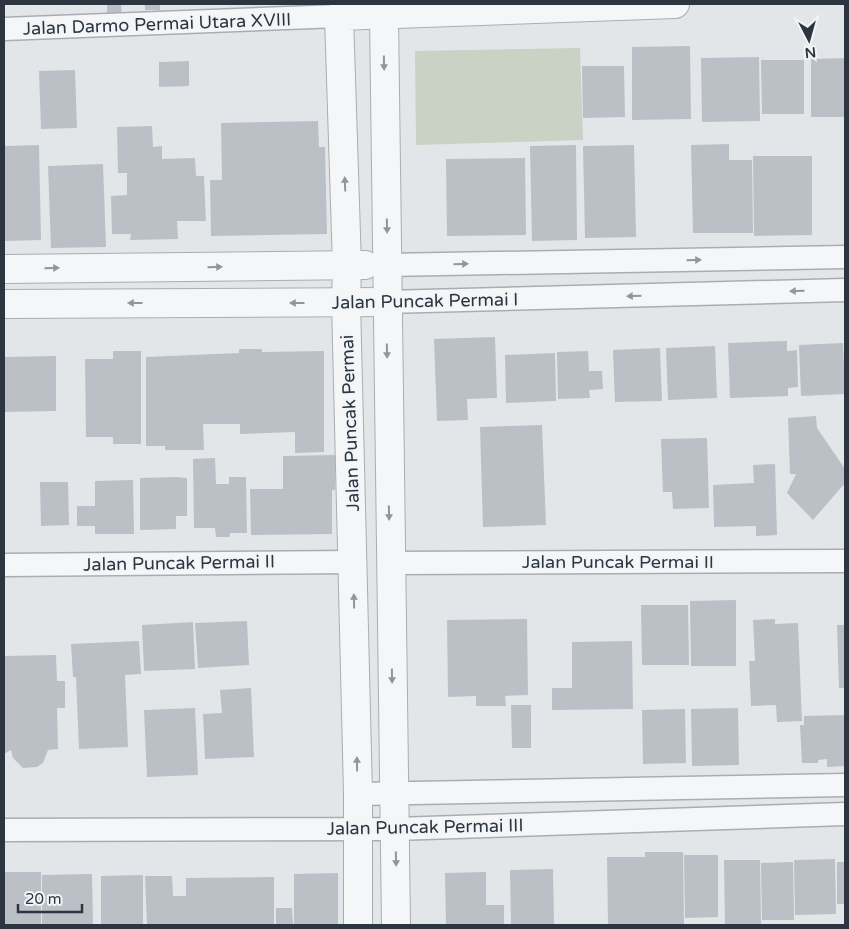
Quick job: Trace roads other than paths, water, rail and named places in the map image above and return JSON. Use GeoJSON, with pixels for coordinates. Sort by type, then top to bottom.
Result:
{"type":"FeatureCollection","features":[{"type":"Feature","properties":{"kind":"street"},"geometry":{"type":"LineString","coordinates":[[339,16],[566,6],[675,4]]}},
{"type":"Feature","properties":{"kind":"street","name":"Jalan Puncak Permai"},"geometry":{"type":"LineString","coordinates":[[384,15],[396,925]]}},
{"type":"Feature","properties":{"kind":"street","name":"Jalan Puncak Permai"},"geometry":{"type":"LineString","coordinates":[[339,16],[347,266],[346,302],[358,794],[349,830],[358,925]]}},
{"type":"Feature","properties":{"kind":"street","name":"Jalan Darmo Permai Utara XVIII"},"geometry":{"type":"LineString","coordinates":[[4,29],[339,16]]}},
{"type":"Feature","properties":{"kind":"street","name":"Jalan Puncak Permai I"},"geometry":{"type":"LineString","coordinates":[[4,269],[347,266],[845,257]]}},
{"type":"Feature","properties":{"kind":"street","name":"Jalan Puncak Permai I"},"geometry":{"type":"LineString","coordinates":[[4,304],[387,302],[845,290]]}},
{"type":"Feature","properties":{"kind":"street","name":"Jalan Puncak Permai II"},"geometry":{"type":"LineString","coordinates":[[390,563],[845,561]]}},
{"type":"Feature","properties":{"kind":"street","name":"Jalan Puncak Permai II"},"geometry":{"type":"LineString","coordinates":[[4,564],[353,562]]}},
{"type":"Feature","properties":{"kind":"street","name":"Jalan Puncak Permai III"},"geometry":{"type":"LineString","coordinates":[[358,794],[845,785]]}},
{"type":"Feature","properties":{"kind":"street","name":"Jalan Puncak Permai III"},"geometry":{"type":"LineString","coordinates":[[4,830],[395,830],[845,814]]}}]}
